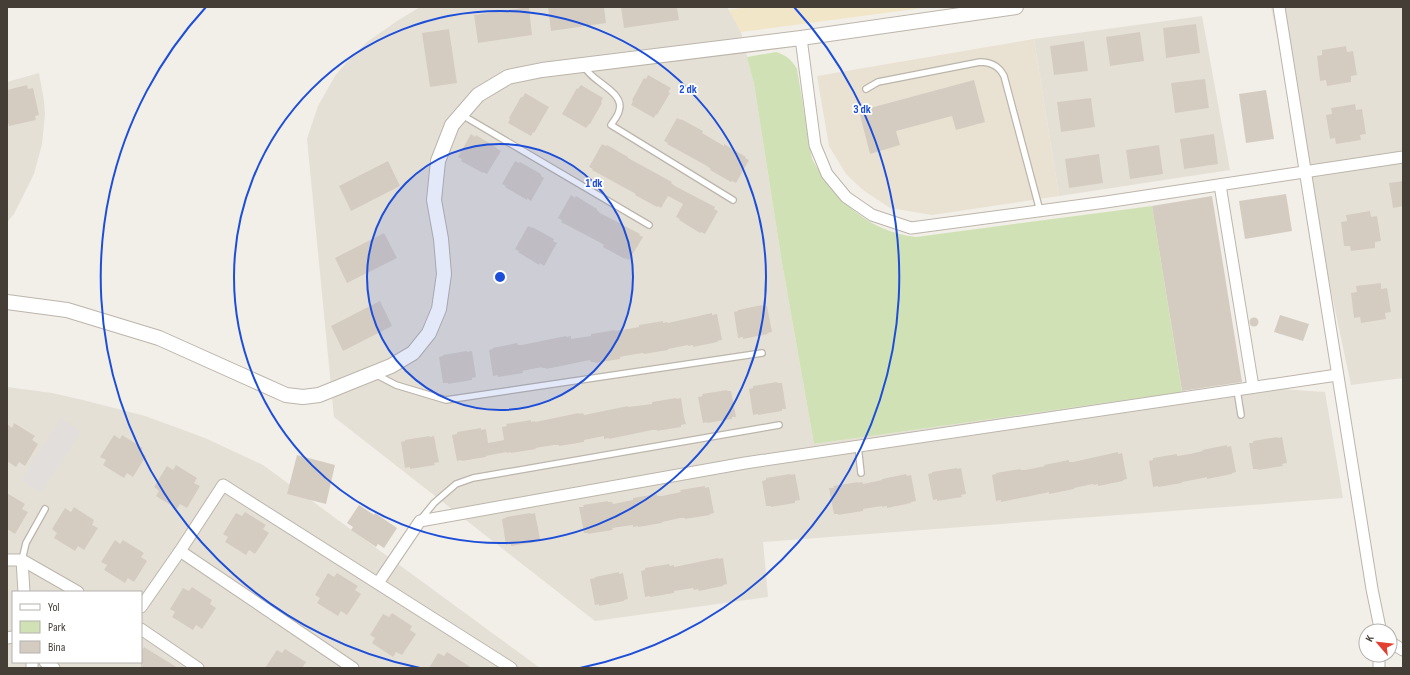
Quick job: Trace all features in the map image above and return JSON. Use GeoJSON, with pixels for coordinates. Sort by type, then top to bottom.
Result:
{"type":"FeatureCollection","features":[{"type":"Feature","properties":{"kind":"street"},"geometry":{"type":"LineString","coordinates":[[7,302],[67,310],[159,338],[286,395],[303,397],[319,395],[391,366],[413,353],[430,333],[439,309],[444,274],[441,238],[434,200],[438,162],[452,125],[461,114],[478,95],[508,77],[542,70],[801,38],[1016,7]]}},
{"type":"Feature","properties":{"kind":"street"},"geometry":{"type":"LineString","coordinates":[[1279,7],[1337,375],[1371,582],[1380,623]]}},
{"type":"Feature","properties":{"kind":"street"},"geometry":{"type":"LineString","coordinates":[[801,38],[815,145],[827,174],[846,197],[872,215],[912,228],[1106,202],[1403,157]]}},
{"type":"Feature","properties":{"kind":"street"},"geometry":{"type":"LineString","coordinates":[[1220,185],[1253,387]]}},
{"type":"Feature","properties":{"kind":"street"},"geometry":{"type":"LineString","coordinates":[[378,583],[420,521],[738,464],[1337,375]]}},
{"type":"Feature","properties":{"kind":"street"},"geometry":{"type":"LineString","coordinates":[[142,606],[224,485],[511,668]]}},
{"type":"Feature","properties":{"kind":"street"},"geometry":{"type":"LineString","coordinates":[[180,551],[353,668]]}},
{"type":"Feature","properties":{"kind":"street"},"geometry":{"type":"LineString","coordinates":[[7,560],[22,560],[76,591]]}},
{"type":"Feature","properties":{"kind":"street"},"geometry":{"type":"LineString","coordinates":[[22,560],[24,591]]}},
{"type":"Feature","properties":{"kind":"street"},"geometry":{"type":"LineString","coordinates":[[142,630],[198,668]]}},
{"type":"Feature","properties":{"kind":"lane"},"geometry":{"type":"LineString","coordinates":[[866,88],[878,82],[980,62],[994,64],[1004,76],[1040,211]]}},
{"type":"Feature","properties":{"kind":"lane"},"geometry":{"type":"LineString","coordinates":[[584,65],[586,71],[591,76],[614,93],[618,99],[619,111],[611,125],[733,200]]}},
{"type":"Feature","properties":{"kind":"lane"},"geometry":{"type":"LineString","coordinates":[[461,114],[649,225]]}},
{"type":"Feature","properties":{"kind":"lane"},"geometry":{"type":"LineString","coordinates":[[373,373],[396,385],[446,400],[762,353]]}},
{"type":"Feature","properties":{"kind":"lane"},"geometry":{"type":"LineString","coordinates":[[1237,390],[1241,415]]}},
{"type":"Feature","properties":{"kind":"lane"},"geometry":{"type":"LineString","coordinates":[[420,521],[434,503],[456,484],[473,478],[779,425]]}},
{"type":"Feature","properties":{"kind":"lane"},"geometry":{"type":"LineString","coordinates":[[858,446],[861,473]]}},
{"type":"Feature","properties":{"kind":"lane"},"geometry":{"type":"LineString","coordinates":[[22,560],[26,543],[45,509]]}},
{"type":"Feature","properties":{"kind":"shaded area"},"geometry":{"type":"Polygon","coordinates":[[[420,7],[727,7],[741,32],[754,84],[782,263],[814,444],[1182,392],[1253,387],[1325,392],[1343,498],[763,542],[768,597],[595,621],[334,417],[307,139],[318,106],[335,76],[346,63],[367,42],[420,7]]]}},
{"type":"Feature","properties":{"kind":"shaded area"},"geometry":{"type":"Polygon","coordinates":[[[1271,7],[1403,7],[1403,378],[1351,385],[1271,7]]]}},
{"type":"Feature","properties":{"kind":"shaded area"},"geometry":{"type":"Polygon","coordinates":[[[1202,16],[1230,170],[1059,196],[1034,39],[1202,16]]]}},
{"type":"Feature","properties":{"kind":"shaded area"},"geometry":{"type":"Polygon","coordinates":[[[1034,39],[1059,196],[932,215],[890,208],[863,190],[846,174],[829,146],[817,76],[1034,39]]]}},
{"type":"Feature","properties":{"kind":"shaded area"},"geometry":{"type":"Polygon","coordinates":[[[39,73],[45,114],[42,144],[34,174],[14,214],[7,222],[7,82],[39,73]]]}},
{"type":"Feature","properties":{"kind":"shaded area"},"geometry":{"type":"Polygon","coordinates":[[[7,387],[52,393],[145,416],[205,438],[263,465],[540,668],[7,668],[7,387]]]}},
{"type":"Feature","properties":{"kind":"shaded area"},"geometry":{"type":"Polygon","coordinates":[[[61,419],[81,432],[41,493],[21,480],[61,419]]]}},
{"type":"Feature","properties":{"kind":"green space"},"geometry":{"type":"Polygon","coordinates":[[[776,52],[788,58],[797,69],[812,159],[821,174],[842,200],[868,221],[883,228],[899,234],[916,237],[1152,206],[1182,392],[814,444],[782,263],[754,84],[747,57],[776,52]]]}},
{"type":"Feature","properties":{"kind":"sand"},"geometry":{"type":"Polygon","coordinates":[[[747,7],[930,7],[741,32],[729,10],[747,7]]]}},
{"type":"Feature","properties":{"kind":"building"},"geometry":{"type":"Polygon","coordinates":[[[529,7],[532,35],[478,43],[474,15],[529,7]]]}},
{"type":"Feature","properties":{"kind":"building"},"geometry":{"type":"Polygon","coordinates":[[[548,7],[604,7],[606,23],[551,31],[548,7]]]}},
{"type":"Feature","properties":{"kind":"building"},"geometry":{"type":"Polygon","coordinates":[[[621,7],[677,7],[679,20],[624,28],[621,7]]]}},
{"type":"Feature","properties":{"kind":"building"},"geometry":{"type":"Polygon","coordinates":[[[1196,24],[1200,53],[1166,58],[1163,28],[1196,24]]]}},
{"type":"Feature","properties":{"kind":"building"},"geometry":{"type":"Polygon","coordinates":[[[449,29],[457,83],[430,87],[422,33],[449,29]]]}},
{"type":"Feature","properties":{"kind":"building"},"geometry":{"type":"Polygon","coordinates":[[[1140,32],[1144,61],[1110,66],[1106,37],[1140,32]]]}},
{"type":"Feature","properties":{"kind":"building"},"geometry":{"type":"Polygon","coordinates":[[[1084,41],[1088,71],[1054,75],[1050,46],[1084,41]]]}},
{"type":"Feature","properties":{"kind":"building"},"geometry":{"type":"Polygon","coordinates":[[[1346,46],[1347,52],[1353,51],[1357,75],[1351,76],[1351,82],[1327,86],[1326,80],[1320,81],[1317,56],[1322,55],[1322,50],[1346,46]]]}},
{"type":"Feature","properties":{"kind":"building"},"geometry":{"type":"Polygon","coordinates":[[[648,75],[671,88],[668,92],[670,93],[654,118],[631,105],[632,100],[644,78],[646,79],[648,75]]]}},
{"type":"Feature","properties":{"kind":"building"},"geometry":{"type":"Polygon","coordinates":[[[1205,79],[1209,108],[1175,113],[1171,83],[1205,79]]]}},
{"type":"Feature","properties":{"kind":"building"},"geometry":{"type":"Polygon","coordinates":[[[974,80],[985,122],[956,130],[952,116],[896,131],[900,145],[870,154],[859,111],[974,80]]]}},
{"type":"Feature","properties":{"kind":"building"},"geometry":{"type":"Polygon","coordinates":[[[27,85],[28,89],[33,88],[39,115],[35,116],[36,120],[9,126],[7,123],[7,90],[27,85]]]}},
{"type":"Feature","properties":{"kind":"building"},"geometry":{"type":"Polygon","coordinates":[[[581,85],[603,98],[602,103],[590,124],[586,128],[562,114],[577,88],[578,89],[581,85]]]}},
{"type":"Feature","properties":{"kind":"building"},"geometry":{"type":"Polygon","coordinates":[[[1266,90],[1274,139],[1246,143],[1239,94],[1266,90]]]}},
{"type":"Feature","properties":{"kind":"building"},"geometry":{"type":"Polygon","coordinates":[[[525,93],[549,107],[531,136],[508,123],[509,118],[521,97],[523,97],[525,93]]]}},
{"type":"Feature","properties":{"kind":"building"},"geometry":{"type":"Polygon","coordinates":[[[1091,98],[1095,127],[1061,132],[1057,102],[1091,98]]]}},
{"type":"Feature","properties":{"kind":"building"},"geometry":{"type":"Polygon","coordinates":[[[1355,104],[1356,110],[1362,109],[1366,134],[1360,135],[1361,140],[1336,144],[1335,138],[1330,139],[1326,115],[1332,114],[1331,108],[1355,104]]]}},
{"type":"Feature","properties":{"kind":"building"},"geometry":{"type":"Polygon","coordinates":[[[677,118],[703,131],[702,133],[724,146],[724,144],[749,160],[736,183],[731,182],[710,170],[711,169],[707,166],[664,141],[677,118]]]}},
{"type":"Feature","properties":{"kind":"building"},"geometry":{"type":"Polygon","coordinates":[[[471,134],[475,137],[476,135],[501,151],[487,174],[461,161],[462,159],[458,157],[471,134]]]}},
{"type":"Feature","properties":{"kind":"building"},"geometry":{"type":"Polygon","coordinates":[[[1214,134],[1218,164],[1184,169],[1180,139],[1214,134]]]}},
{"type":"Feature","properties":{"kind":"building"},"geometry":{"type":"Polygon","coordinates":[[[602,144],[607,145],[672,182],[671,183],[675,186],[715,207],[714,209],[718,211],[705,234],[700,233],[676,217],[683,204],[668,196],[661,208],[658,206],[657,207],[592,170],[593,169],[589,167],[602,144]]]}},
{"type":"Feature","properties":{"kind":"building"},"geometry":{"type":"Polygon","coordinates":[[[1159,145],[1163,174],[1130,179],[1126,150],[1159,145]]]}},
{"type":"Feature","properties":{"kind":"building"},"geometry":{"type":"Polygon","coordinates":[[[1099,154],[1103,183],[1069,188],[1065,159],[1099,154]]]}},
{"type":"Feature","properties":{"kind":"building"},"geometry":{"type":"Polygon","coordinates":[[[388,161],[400,186],[351,211],[339,186],[388,161]]]}},
{"type":"Feature","properties":{"kind":"building"},"geometry":{"type":"Polygon","coordinates":[[[515,161],[520,162],[541,174],[544,178],[531,201],[502,184],[515,161]]]}},
{"type":"Feature","properties":{"kind":"building"},"geometry":{"type":"Polygon","coordinates":[[[1403,181],[1403,206],[1393,208],[1389,183],[1403,181]]]}},
{"type":"Feature","properties":{"kind":"building"},"geometry":{"type":"Polygon","coordinates":[[[1286,194],[1292,231],[1245,239],[1239,201],[1286,194]]]}},
{"type":"Feature","properties":{"kind":"building"},"geometry":{"type":"Polygon","coordinates":[[[571,195],[575,198],[576,196],[597,209],[600,213],[643,237],[629,260],[603,247],[604,245],[601,243],[561,222],[562,220],[558,218],[571,195]]]}},
{"type":"Feature","properties":{"kind":"building"},"geometry":{"type":"Polygon","coordinates":[[[1212,196],[1242,382],[1182,391],[1152,206],[1212,196]]]}},
{"type":"Feature","properties":{"kind":"building"},"geometry":{"type":"Polygon","coordinates":[[[1370,211],[1371,217],[1377,216],[1381,241],[1375,242],[1375,248],[1351,251],[1350,246],[1344,246],[1341,222],[1347,221],[1346,215],[1370,211]]]}},
{"type":"Feature","properties":{"kind":"building"},"geometry":{"type":"Polygon","coordinates":[[[528,226],[554,239],[553,241],[557,243],[544,266],[540,263],[539,265],[515,249],[528,226]]]}},
{"type":"Feature","properties":{"kind":"building"},"geometry":{"type":"Polygon","coordinates":[[[384,233],[397,258],[347,283],[335,258],[384,233]]]}},
{"type":"Feature","properties":{"kind":"building"},"geometry":{"type":"Polygon","coordinates":[[[1381,283],[1381,289],[1387,288],[1391,312],[1385,313],[1386,319],[1361,323],[1360,317],[1354,318],[1351,293],[1357,292],[1356,286],[1381,283]]]}},
{"type":"Feature","properties":{"kind":"building"},"geometry":{"type":"Polygon","coordinates":[[[380,301],[392,326],[343,351],[331,326],[380,301]]]}},
{"type":"Feature","properties":{"kind":"building"},"geometry":{"type":"Polygon","coordinates":[[[762,305],[763,307],[767,306],[772,332],[743,339],[743,337],[738,338],[734,312],[762,305]]]}},
{"type":"Feature","properties":{"kind":"building"},"geometry":{"type":"Polygon","coordinates":[[[712,313],[712,315],[717,314],[722,340],[717,341],[718,342],[693,347],[693,345],[688,345],[668,350],[624,356],[620,357],[620,359],[595,363],[591,362],[590,360],[546,369],[542,367],[522,371],[523,373],[498,377],[498,375],[493,376],[489,350],[493,348],[517,343],[518,345],[522,345],[566,336],[571,336],[571,339],[591,336],[591,334],[628,329],[639,327],[639,325],[663,321],[663,323],[668,323],[712,313]]]}},
{"type":"Feature","properties":{"kind":"building"},"geometry":{"type":"Polygon","coordinates":[[[1280,315],[1309,324],[1303,341],[1274,332],[1280,315]]]}},
{"type":"Feature","properties":{"kind":"building"},"geometry":{"type":"Polygon","coordinates":[[[1254,317],[1259,322],[1254,327],[1249,322],[1254,317]]]}},
{"type":"Feature","properties":{"kind":"building"},"geometry":{"type":"Polygon","coordinates":[[[472,351],[476,377],[472,378],[472,380],[448,384],[443,383],[439,357],[472,351]]]}},
{"type":"Feature","properties":{"kind":"building"},"geometry":{"type":"Polygon","coordinates":[[[777,382],[782,383],[786,409],[782,409],[782,411],[753,415],[749,389],[753,388],[753,386],[777,382]]]}},
{"type":"Feature","properties":{"kind":"building"},"geometry":{"type":"Polygon","coordinates":[[[727,390],[731,391],[736,417],[732,417],[732,419],[703,423],[698,397],[703,396],[702,394],[727,390]]]}},
{"type":"Feature","properties":{"kind":"building"},"geometry":{"type":"Polygon","coordinates":[[[681,398],[686,424],[681,425],[681,427],[657,431],[652,430],[609,439],[604,439],[604,436],[584,440],[584,442],[559,446],[554,445],[511,453],[506,452],[486,457],[457,461],[452,435],[457,434],[457,432],[481,428],[481,430],[486,429],[488,443],[504,440],[502,427],[507,426],[506,424],[531,420],[531,422],[535,422],[579,413],[583,413],[584,415],[628,406],[652,404],[652,402],[681,398]]]}},
{"type":"Feature","properties":{"kind":"building"},"geometry":{"type":"Polygon","coordinates":[[[14,423],[35,436],[32,440],[38,444],[25,466],[19,462],[16,467],[7,461],[7,424],[12,428],[14,423]]]}},
{"type":"Feature","properties":{"kind":"building"},"geometry":{"type":"Polygon","coordinates":[[[114,435],[120,439],[122,435],[143,448],[140,452],[146,456],[133,477],[127,473],[124,478],[103,465],[106,460],[100,457],[114,435]]]}},
{"type":"Feature","properties":{"kind":"building"},"geometry":{"type":"Polygon","coordinates":[[[434,436],[439,462],[434,463],[435,465],[410,469],[410,467],[405,468],[401,442],[434,436]]]}},
{"type":"Feature","properties":{"kind":"building"},"geometry":{"type":"Polygon","coordinates":[[[1282,437],[1287,463],[1282,464],[1283,466],[1258,470],[1253,469],[1249,443],[1282,437]]]}},
{"type":"Feature","properties":{"kind":"building"},"geometry":{"type":"Polygon","coordinates":[[[1227,445],[1227,447],[1231,446],[1236,472],[1207,479],[1207,477],[1182,483],[1153,487],[1149,461],[1153,460],[1153,458],[1177,454],[1177,456],[1190,454],[1227,445]]]}},
{"type":"Feature","properties":{"kind":"building"},"geometry":{"type":"Polygon","coordinates":[[[1118,452],[1118,454],[1122,453],[1127,479],[1123,481],[1098,486],[1098,484],[1093,484],[1049,494],[1049,492],[1001,502],[1001,500],[996,501],[992,475],[996,473],[1020,469],[1025,470],[1069,460],[1069,462],[1073,462],[1118,452]]]}},
{"type":"Feature","properties":{"kind":"building"},"geometry":{"type":"Polygon","coordinates":[[[297,455],[335,465],[326,504],[287,494],[297,455]]]}},
{"type":"Feature","properties":{"kind":"building"},"geometry":{"type":"Polygon","coordinates":[[[176,465],[197,478],[194,483],[200,486],[187,508],[180,504],[177,509],[156,496],[159,491],[154,487],[167,466],[173,470],[176,465]]]}},
{"type":"Feature","properties":{"kind":"building"},"geometry":{"type":"Polygon","coordinates":[[[961,468],[966,494],[961,495],[962,497],[937,501],[937,499],[933,500],[928,474],[961,468]]]}},
{"type":"Feature","properties":{"kind":"building"},"geometry":{"type":"Polygon","coordinates":[[[795,474],[800,500],[795,501],[795,503],[771,507],[766,506],[762,481],[766,480],[766,478],[795,474]]]}},
{"type":"Feature","properties":{"kind":"building"},"geometry":{"type":"Polygon","coordinates":[[[906,474],[907,476],[911,475],[916,501],[887,508],[887,506],[882,506],[863,509],[863,511],[838,515],[834,514],[829,488],[858,482],[862,482],[863,484],[906,474]]]}},
{"type":"Feature","properties":{"kind":"building"},"geometry":{"type":"Polygon","coordinates":[[[705,486],[705,488],[709,487],[714,513],[710,515],[685,519],[680,518],[638,527],[633,527],[633,525],[612,528],[613,530],[588,534],[584,533],[579,507],[584,507],[583,505],[608,501],[612,502],[613,504],[633,500],[633,498],[657,494],[657,496],[662,496],[681,492],[680,490],[705,486]]]}},
{"type":"Feature","properties":{"kind":"building"},"geometry":{"type":"Polygon","coordinates":[[[7,493],[25,504],[22,509],[28,512],[15,534],[7,529],[7,493]]]}},
{"type":"Feature","properties":{"kind":"building"},"geometry":{"type":"Polygon","coordinates":[[[359,505],[374,515],[375,513],[397,528],[384,548],[378,544],[376,547],[351,530],[353,527],[347,523],[359,505]]]}},
{"type":"Feature","properties":{"kind":"building"},"geometry":{"type":"Polygon","coordinates":[[[74,507],[94,520],[92,525],[98,528],[84,550],[78,546],[75,551],[54,538],[57,533],[52,529],[65,508],[71,512],[74,507]]]}},
{"type":"Feature","properties":{"kind":"building"},"geometry":{"type":"Polygon","coordinates":[[[245,512],[266,525],[263,529],[269,533],[255,554],[249,550],[246,555],[225,542],[228,537],[223,534],[236,513],[242,516],[245,512]]]}},
{"type":"Feature","properties":{"kind":"building"},"geometry":{"type":"Polygon","coordinates":[[[535,513],[540,539],[535,540],[535,542],[511,546],[511,544],[506,545],[502,519],[535,513]]]}},
{"type":"Feature","properties":{"kind":"building"},"geometry":{"type":"Polygon","coordinates":[[[115,540],[120,544],[123,540],[144,553],[141,557],[147,561],[134,582],[128,578],[125,583],[104,570],[107,565],[101,562],[115,540]]]}},
{"type":"Feature","properties":{"kind":"building"},"geometry":{"type":"Polygon","coordinates":[[[723,558],[727,584],[699,591],[698,589],[694,590],[693,588],[674,591],[674,593],[645,597],[641,571],[645,570],[645,568],[669,564],[670,566],[674,565],[674,567],[723,558]]]}},
{"type":"Feature","properties":{"kind":"building"},"geometry":{"type":"Polygon","coordinates":[[[619,572],[619,574],[623,573],[628,599],[599,606],[599,604],[595,605],[590,579],[619,572]]]}},
{"type":"Feature","properties":{"kind":"building"},"geometry":{"type":"Polygon","coordinates":[[[328,573],[334,577],[337,573],[358,586],[355,590],[361,594],[347,615],[341,611],[338,616],[317,603],[320,598],[315,595],[328,573]]]}},
{"type":"Feature","properties":{"kind":"building"},"geometry":{"type":"Polygon","coordinates":[[[192,587],[212,600],[210,604],[216,608],[202,629],[196,625],[193,630],[172,617],[175,612],[170,609],[183,588],[189,591],[192,587]]]}},
{"type":"Feature","properties":{"kind":"building"},"geometry":{"type":"Polygon","coordinates":[[[392,613],[412,626],[410,630],[416,634],[402,655],[396,652],[393,657],[372,643],[375,638],[370,635],[383,614],[389,617],[392,613]]]}},
{"type":"Feature","properties":{"kind":"building"},"geometry":{"type":"Polygon","coordinates":[[[144,647],[178,668],[141,668],[142,650],[144,647]]]}},
{"type":"Feature","properties":{"kind":"building"},"geometry":{"type":"Polygon","coordinates":[[[285,649],[306,662],[302,668],[265,668],[277,650],[282,653],[285,649]]]}},
{"type":"Feature","properties":{"kind":"building"},"geometry":{"type":"Polygon","coordinates":[[[447,652],[472,668],[429,668],[438,653],[444,656],[447,652]]]}}]}
